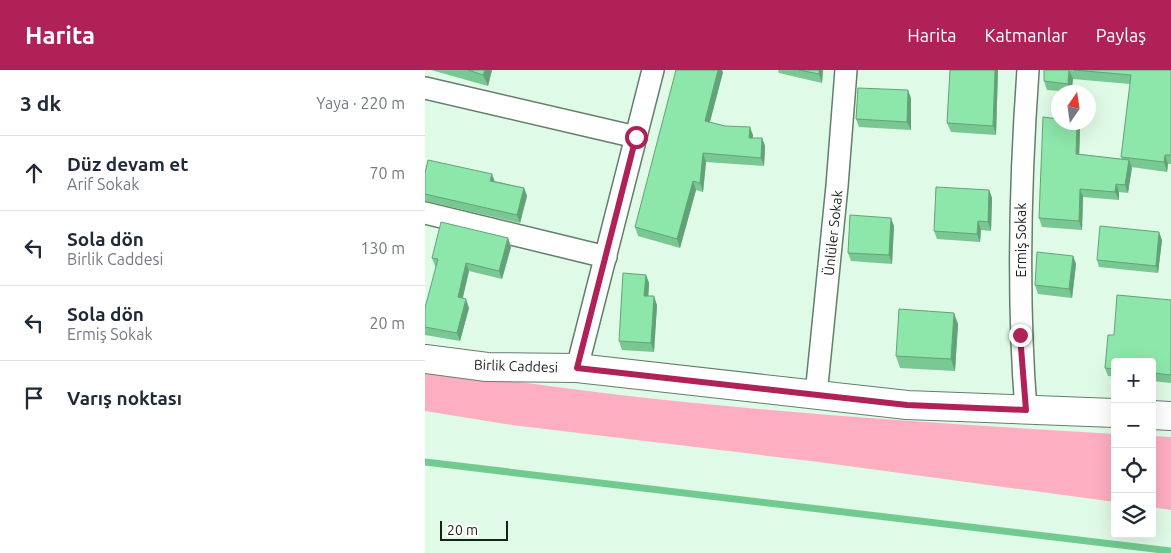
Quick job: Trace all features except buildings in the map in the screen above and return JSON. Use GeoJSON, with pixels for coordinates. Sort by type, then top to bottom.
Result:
{"type":"FeatureCollection","features":[{"type":"Feature","properties":{"kind":"street"},"geometry":{"type":"LineString","coordinates":[[577,368],[653,70]]}},
{"type":"Feature","properties":{"kind":"street","name":"Ünlüler Sokak"},"geometry":{"type":"LineString","coordinates":[[816,395],[837,186],[846,70]]}},
{"type":"Feature","properties":{"kind":"street","name":"Ermiş Sokak"},"geometry":{"type":"LineString","coordinates":[[1026,410],[1020,335],[1021,186],[1027,70]]}},
{"type":"Feature","properties":{"kind":"street"},"geometry":{"type":"LineString","coordinates":[[425,88],[636,137]]}},
{"type":"Feature","properties":{"kind":"street"},"geometry":{"type":"LineString","coordinates":[[425,213],[606,257]]}},
{"type":"Feature","properties":{"kind":"street","name":"Birlik Caddesi"},"geometry":{"type":"LineString","coordinates":[[425,359],[487,367],[577,368],[907,405],[1111,413]]}},
{"type":"Feature","properties":{"kind":"street"},"geometry":{"type":"LineString","coordinates":[[1156,415],[1171,416]]}},
{"type":"Feature","properties":{"kind":"shaded area"},"geometry":{"type":"Polygon","coordinates":[[[425,367],[510,381],[682,402],[855,417],[1111,434],[1111,501],[819,462],[512,425],[425,411],[425,367]]]}},
{"type":"Feature","properties":{"kind":"shaded area"},"geometry":{"type":"Polygon","coordinates":[[[1156,436],[1171,437],[1171,510],[1156,508],[1156,436]]]}},
{"type":"Feature","properties":{"kind":"waterway"},"geometry":{"type":"LineString","coordinates":[[425,462],[1171,551]]}},
{"type":"Feature","properties":{"kind":"route"},"geometry":{"type":"LineString","coordinates":[[636,137],[577,368],[907,405],[1026,410],[1020,335]]}}]}
